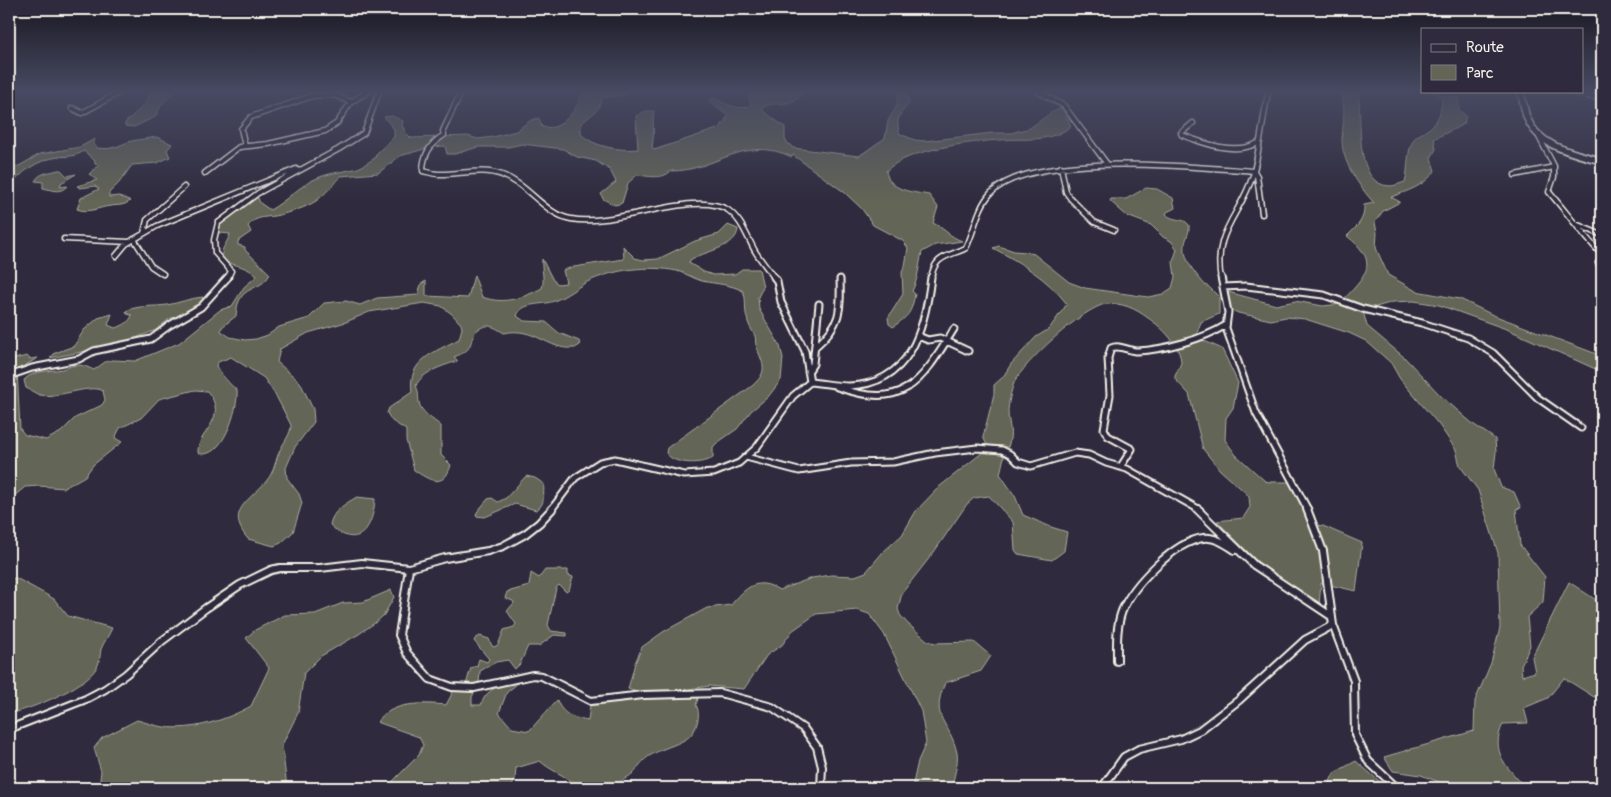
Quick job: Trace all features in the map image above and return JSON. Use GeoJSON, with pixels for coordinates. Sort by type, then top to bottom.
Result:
{"type":"FeatureCollection","features":[{"type":"Feature","properties":{"kind":"street"},"geometry":{"type":"LineString","coordinates":[[241,129],[245,146]]}},
{"type":"Feature","properties":{"kind":"street"},"geometry":{"type":"LineString","coordinates":[[204,173],[236,148],[268,144],[328,129]]}},
{"type":"Feature","properties":{"kind":"street"},"geometry":{"type":"LineString","coordinates":[[9,376],[32,368],[79,359],[94,351],[151,339],[170,324],[200,307],[227,279],[231,271],[228,264],[218,257],[215,252],[218,224],[258,193],[339,149],[364,133],[365,129]]}},
{"type":"Feature","properties":{"kind":"street"},"geometry":{"type":"LineString","coordinates":[[444,129],[444,134],[434,141],[423,160],[423,171],[438,174],[465,172],[500,174],[517,182],[534,195],[555,216],[573,220],[621,218],[677,206],[703,204],[711,204],[728,210],[740,222],[755,251],[777,282],[781,302],[805,351],[810,382]]}},
{"type":"Feature","properties":{"kind":"street"},"geometry":{"type":"LineString","coordinates":[[1082,129],[1107,164]]}},
{"type":"Feature","properties":{"kind":"street"},"geometry":{"type":"LineString","coordinates":[[1184,129],[1181,132],[1182,135],[1238,149],[1249,148],[1259,142]]}},
{"type":"Feature","properties":{"kind":"street"},"geometry":{"type":"LineString","coordinates":[[1261,129],[1254,170],[1248,188],[1221,242],[1218,262],[1228,312],[1226,325],[1229,341],[1241,367],[1256,413],[1297,488],[1315,528],[1325,562],[1332,625],[1354,681],[1356,735],[1360,748],[1368,761],[1397,788]]}},
{"type":"Feature","properties":{"kind":"street"},"geometry":{"type":"LineString","coordinates":[[1533,129],[1551,158],[1554,167],[1554,177],[1549,192],[1602,257],[1598,263],[1602,270]]}},
{"type":"Feature","properties":{"kind":"street"},"geometry":{"type":"LineString","coordinates":[[1538,137],[1561,149],[1602,161]]}},
{"type":"Feature","properties":{"kind":"street"},"geometry":{"type":"LineString","coordinates":[[116,256],[131,241],[177,217],[310,164]]}},
{"type":"Feature","properties":{"kind":"street"},"geometry":{"type":"LineString","coordinates":[[9,729],[86,699],[105,689],[206,608],[258,575],[280,568],[320,568],[362,563],[409,568],[445,558],[488,551],[509,543],[539,523],[575,478],[600,462],[615,459],[684,475],[714,473],[739,463],[757,447],[793,396],[810,382],[849,386],[861,384],[881,377],[903,361],[914,346],[918,336],[928,302],[934,266],[938,260],[966,248],[977,212],[982,204],[1000,185],[1013,178],[1061,167],[1107,164],[1254,170]]}},
{"type":"Feature","properties":{"kind":"street"},"geometry":{"type":"LineString","coordinates":[[1061,167],[1066,192],[1071,199],[1094,222],[1114,230]]}},
{"type":"Feature","properties":{"kind":"street"},"geometry":{"type":"LineString","coordinates":[[1516,175],[1554,167]]}},
{"type":"Feature","properties":{"kind":"street"},"geometry":{"type":"LineString","coordinates":[[1254,170],[1258,183],[1262,214]]}},
{"type":"Feature","properties":{"kind":"street"},"geometry":{"type":"LineString","coordinates":[[144,234],[147,220],[184,187]]}},
{"type":"Feature","properties":{"kind":"street"},"geometry":{"type":"LineString","coordinates":[[1577,225],[1602,235]]}},
{"type":"Feature","properties":{"kind":"street"},"geometry":{"type":"LineString","coordinates":[[64,239],[131,241],[154,268],[163,274]]}},
{"type":"Feature","properties":{"kind":"street"},"geometry":{"type":"LineString","coordinates":[[815,347],[836,327],[840,318],[840,279]]}},
{"type":"Feature","properties":{"kind":"street"},"geometry":{"type":"LineString","coordinates":[[1223,287],[1246,286],[1324,295],[1363,309],[1413,320],[1468,338],[1493,353],[1538,398],[1581,428]]}},
{"type":"Feature","properties":{"kind":"street"},"geometry":{"type":"LineString","coordinates":[[808,373],[813,364],[819,304]]}},
{"type":"Feature","properties":{"kind":"street"},"geometry":{"type":"LineString","coordinates":[[1121,466],[1132,449],[1108,436],[1104,428],[1110,395],[1108,358],[1111,348],[1116,346],[1134,351],[1151,350],[1213,333],[1226,325]]}},
{"type":"Feature","properties":{"kind":"street"},"geometry":{"type":"LineString","coordinates":[[832,385],[858,394],[896,394],[905,391],[933,362],[954,329]]}},
{"type":"Feature","properties":{"kind":"street"},"geometry":{"type":"LineString","coordinates":[[918,336],[924,339],[937,338],[968,351]]}},
{"type":"Feature","properties":{"kind":"street"},"geometry":{"type":"LineString","coordinates":[[746,458],[804,471],[851,463],[894,462],[964,449],[989,448],[1002,450],[1010,454],[1018,462],[1031,466],[1075,453],[1089,455],[1106,463],[1121,466],[1200,511],[1240,552],[1276,580],[1331,616]]}},
{"type":"Feature","properties":{"kind":"street"},"geometry":{"type":"LineString","coordinates":[[1117,661],[1116,636],[1123,610],[1140,584],[1162,561],[1200,538],[1215,540],[1240,552]]}},
{"type":"Feature","properties":{"kind":"street"},"geometry":{"type":"LineString","coordinates":[[409,568],[399,635],[407,653],[430,679],[452,687],[474,688],[532,674],[542,676],[591,701],[649,695],[720,693],[755,701],[772,707],[804,729],[817,747],[822,766],[821,788]]}},
{"type":"Feature","properties":{"kind":"street"},"geometry":{"type":"LineString","coordinates":[[1102,788],[1124,757],[1153,746],[1187,737],[1202,728],[1240,699],[1290,650],[1319,630],[1332,625]]}},
{"type":"Feature","properties":{"kind":"green space"},"geometry":{"type":"Polygon","coordinates":[[[394,129],[404,129],[411,138],[468,136],[478,139],[518,129],[581,129],[581,134],[600,145],[623,149],[638,149],[637,129],[653,129],[652,146],[654,150],[716,129],[785,129],[785,140],[793,148],[859,156],[885,138],[887,129],[899,129],[900,134],[915,140],[925,141],[992,133],[1011,133],[1025,129],[1066,129],[1055,135],[1037,139],[987,141],[940,148],[908,157],[886,171],[888,178],[897,187],[929,195],[938,207],[933,223],[962,241],[935,245],[922,252],[912,291],[915,294],[912,306],[906,317],[893,327],[889,324],[888,318],[903,294],[902,272],[908,248],[903,241],[873,225],[862,209],[844,192],[793,155],[792,157],[775,151],[759,149],[744,151],[702,166],[671,171],[664,176],[637,175],[628,183],[622,203],[615,205],[603,199],[601,194],[616,182],[610,170],[596,161],[577,157],[563,149],[522,144],[508,147],[478,147],[455,154],[447,154],[445,146],[431,147],[400,156],[378,173],[341,176],[323,196],[303,208],[251,222],[248,226],[251,232],[238,241],[238,245],[245,247],[245,250],[270,274],[261,284],[245,293],[238,305],[236,316],[222,327],[221,331],[230,337],[245,340],[268,335],[279,327],[309,318],[324,303],[346,301],[360,305],[377,298],[418,295],[421,284],[426,281],[426,296],[468,298],[474,275],[482,297],[498,300],[513,299],[528,295],[542,288],[542,259],[553,280],[558,284],[566,283],[563,270],[624,259],[623,246],[635,258],[643,260],[658,259],[695,241],[719,234],[728,225],[738,229],[732,241],[690,260],[689,263],[713,275],[735,274],[742,269],[759,269],[763,287],[758,297],[759,309],[780,346],[783,358],[781,380],[768,397],[751,411],[737,429],[713,447],[713,458],[708,460],[695,463],[681,462],[666,453],[667,448],[752,386],[763,372],[763,364],[756,346],[755,336],[748,321],[743,291],[723,284],[702,281],[677,271],[643,268],[609,274],[587,282],[559,299],[528,306],[520,311],[517,316],[524,321],[546,322],[559,333],[579,341],[580,345],[575,348],[557,346],[533,335],[515,332],[504,333],[493,327],[486,326],[475,332],[467,350],[454,357],[458,361],[428,373],[419,381],[416,386],[420,406],[428,416],[441,426],[441,455],[451,465],[445,477],[436,481],[414,470],[406,440],[406,430],[392,421],[387,413],[389,408],[412,392],[414,372],[418,365],[432,353],[459,339],[462,328],[461,324],[452,314],[441,306],[424,303],[369,312],[346,322],[308,333],[280,349],[277,362],[300,382],[313,409],[314,422],[295,447],[286,468],[287,478],[299,494],[302,503],[293,532],[281,543],[274,546],[248,539],[238,519],[244,504],[270,476],[280,450],[289,435],[291,425],[264,378],[231,357],[218,362],[216,366],[237,390],[235,409],[227,432],[221,442],[207,454],[198,453],[199,445],[211,425],[215,410],[213,401],[207,391],[195,390],[159,399],[141,418],[120,428],[115,438],[122,442],[93,465],[85,476],[64,488],[25,487],[13,497],[9,495],[9,366],[14,359],[27,356],[30,359],[38,358],[17,370],[20,429],[25,435],[46,440],[61,432],[75,418],[102,405],[105,400],[103,391],[91,389],[47,396],[40,395],[26,388],[24,380],[28,376],[37,372],[62,369],[74,365],[94,370],[105,362],[112,360],[135,361],[179,343],[220,310],[232,306],[244,287],[257,276],[246,268],[224,262],[222,250],[230,234],[220,233],[215,229],[247,201],[258,198],[260,203],[270,210],[315,179],[364,165],[375,158],[376,154],[394,137],[394,129]]]}},
{"type":"Feature","properties":{"kind":"green space"},"geometry":{"type":"Polygon","coordinates":[[[1343,129],[1360,129],[1364,162],[1370,174],[1378,183],[1390,186],[1405,182],[1411,144],[1415,138],[1428,129],[1454,129],[1434,139],[1436,149],[1431,158],[1435,171],[1431,176],[1426,181],[1404,193],[1391,197],[1400,202],[1383,211],[1375,222],[1377,233],[1376,248],[1388,275],[1416,291],[1460,299],[1493,315],[1602,356],[1602,372],[1509,330],[1439,305],[1414,301],[1393,302],[1369,309],[1343,300],[1364,276],[1367,261],[1364,253],[1347,236],[1360,222],[1364,205],[1374,203],[1352,173],[1344,155],[1343,129]]]}},
{"type":"Feature","properties":{"kind":"green space"},"geometry":{"type":"Polygon","coordinates":[[[157,137],[172,144],[167,150],[170,157],[157,163],[132,165],[109,193],[109,197],[119,196],[130,201],[125,204],[90,211],[77,209],[81,198],[99,189],[95,186],[80,188],[77,186],[97,180],[89,174],[99,165],[95,164],[95,161],[84,151],[36,164],[18,177],[9,189],[9,167],[19,166],[40,154],[80,147],[95,139],[94,144],[97,148],[104,149],[132,141],[157,137]]]}},
{"type":"Feature","properties":{"kind":"green space"},"geometry":{"type":"Polygon","coordinates":[[[61,170],[67,176],[76,174],[61,183],[60,187],[67,186],[62,190],[56,191],[43,188],[43,182],[35,181],[42,174],[61,170]]]}},
{"type":"Feature","properties":{"kind":"green space"},"geometry":{"type":"Polygon","coordinates":[[[1146,188],[1157,189],[1173,198],[1175,208],[1166,214],[1189,225],[1185,244],[1188,262],[1206,286],[1219,297],[1219,314],[1201,322],[1197,333],[1200,339],[1222,349],[1238,383],[1233,408],[1226,418],[1225,440],[1236,455],[1265,481],[1290,482],[1306,506],[1308,524],[1323,526],[1362,543],[1356,591],[1321,583],[1319,605],[1259,563],[1217,521],[1243,518],[1250,507],[1249,497],[1220,470],[1203,449],[1189,394],[1175,379],[1181,363],[1178,350],[1165,332],[1139,312],[1128,307],[1118,304],[1106,304],[1096,307],[1070,325],[1041,350],[1014,383],[1008,409],[1010,434],[1008,447],[987,445],[983,437],[994,394],[994,385],[1003,377],[1011,364],[1036,337],[1049,329],[1067,304],[1042,279],[1023,265],[993,248],[999,246],[1014,251],[1034,254],[1069,282],[1085,288],[1148,297],[1163,294],[1172,288],[1175,277],[1173,262],[1177,249],[1171,241],[1163,237],[1151,225],[1127,216],[1110,201],[1111,199],[1126,199],[1146,188]]]}},
{"type":"Feature","properties":{"kind":"green space"},"geometry":{"type":"Polygon","coordinates":[[[1228,292],[1276,305],[1295,301],[1323,306],[1341,304],[1363,311],[1367,326],[1405,358],[1441,396],[1473,424],[1495,439],[1494,469],[1501,487],[1514,492],[1521,508],[1516,509],[1520,545],[1545,577],[1543,602],[1527,617],[1530,646],[1521,665],[1522,676],[1535,672],[1532,657],[1569,582],[1602,604],[1602,692],[1594,697],[1564,678],[1548,698],[1524,708],[1528,723],[1503,724],[1499,734],[1499,752],[1507,767],[1526,788],[1454,788],[1421,775],[1393,771],[1384,757],[1474,731],[1475,701],[1491,663],[1500,628],[1498,553],[1478,490],[1460,466],[1456,450],[1439,425],[1400,379],[1391,363],[1366,341],[1349,333],[1305,319],[1286,317],[1271,320],[1238,313],[1230,309],[1228,292]]]}},
{"type":"Feature","properties":{"kind":"green space"},"geometry":{"type":"Polygon","coordinates":[[[203,297],[200,308],[169,319],[156,330],[118,345],[50,358],[55,353],[74,346],[84,330],[98,318],[112,314],[108,325],[115,328],[130,320],[132,315],[127,314],[126,311],[131,309],[167,305],[203,297]]]}},
{"type":"Feature","properties":{"kind":"green space"},"geometry":{"type":"Polygon","coordinates":[[[983,452],[1001,453],[1004,457],[1000,474],[1015,496],[1023,515],[1067,532],[1064,551],[1052,560],[1018,554],[1015,550],[1013,522],[989,496],[974,498],[967,504],[934,552],[902,593],[898,609],[900,615],[928,641],[935,643],[974,642],[991,656],[981,671],[945,683],[941,695],[940,713],[954,742],[957,753],[957,766],[952,788],[912,788],[918,761],[926,743],[921,711],[884,634],[869,614],[857,610],[816,614],[792,631],[782,645],[767,655],[744,689],[709,686],[676,691],[692,692],[698,699],[696,705],[698,719],[693,733],[682,741],[648,757],[632,774],[614,788],[570,788],[573,783],[540,761],[516,768],[515,780],[511,788],[386,788],[419,755],[423,745],[419,737],[377,722],[383,715],[399,707],[418,704],[446,705],[454,690],[464,691],[471,668],[477,666],[479,659],[487,662],[489,659],[474,641],[475,639],[480,636],[489,639],[494,647],[498,645],[504,630],[514,627],[516,624],[507,611],[514,603],[505,598],[507,592],[529,586],[531,573],[539,578],[545,570],[568,570],[568,575],[573,577],[569,590],[566,592],[559,585],[556,588],[548,625],[551,631],[567,633],[567,636],[554,635],[539,646],[528,646],[520,664],[515,669],[508,660],[496,662],[480,671],[479,683],[472,697],[472,705],[481,705],[487,694],[492,690],[522,680],[507,692],[499,713],[512,728],[529,731],[557,700],[565,712],[573,717],[588,721],[590,705],[622,693],[640,693],[628,689],[635,663],[642,647],[663,632],[707,608],[731,605],[752,586],[764,584],[779,590],[812,578],[831,575],[855,576],[866,572],[883,552],[902,535],[916,511],[939,487],[983,452]]]}},
{"type":"Feature","properties":{"kind":"green space"},"geometry":{"type":"Polygon","coordinates":[[[526,476],[535,478],[544,484],[543,499],[539,508],[536,510],[515,504],[485,517],[476,516],[488,499],[492,498],[498,502],[506,498],[526,476]]]}},
{"type":"Feature","properties":{"kind":"green space"},"geometry":{"type":"Polygon","coordinates":[[[357,497],[375,499],[374,510],[367,528],[362,533],[356,536],[348,536],[340,533],[330,525],[331,520],[344,505],[357,497]]]}},
{"type":"Feature","properties":{"kind":"green space"},"geometry":{"type":"Polygon","coordinates":[[[16,578],[54,599],[68,616],[112,628],[101,649],[98,665],[91,675],[70,690],[30,708],[9,714],[9,579],[16,578]]]}},
{"type":"Feature","properties":{"kind":"green space"},"geometry":{"type":"Polygon","coordinates":[[[391,590],[394,597],[384,615],[359,634],[321,656],[304,673],[298,713],[282,745],[287,788],[99,788],[101,771],[94,748],[102,738],[137,720],[175,728],[198,726],[231,716],[251,706],[269,668],[246,638],[255,630],[285,615],[315,614],[343,603],[363,602],[391,590]]]}},
{"type":"Feature","properties":{"kind":"green space"},"geometry":{"type":"Polygon","coordinates":[[[1356,761],[1387,788],[1327,788],[1334,773],[1356,761]]]}}]}
